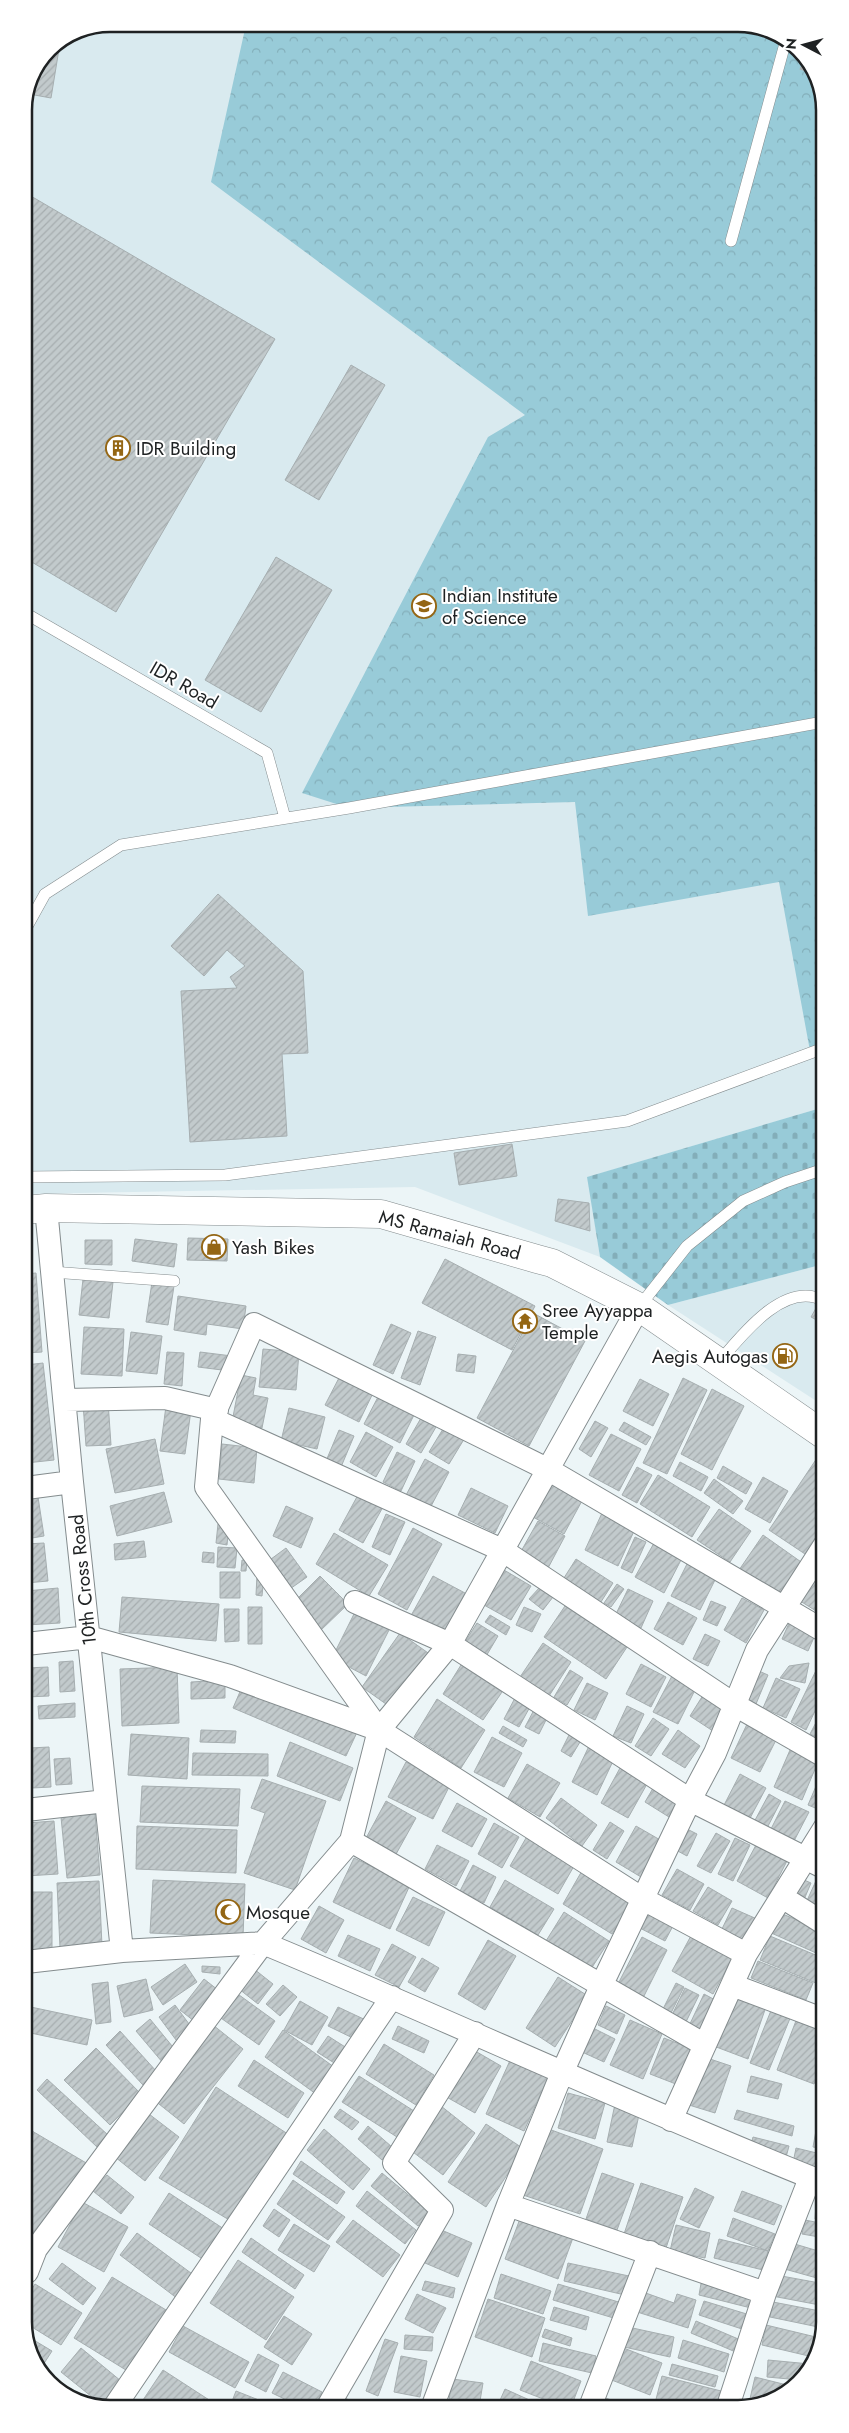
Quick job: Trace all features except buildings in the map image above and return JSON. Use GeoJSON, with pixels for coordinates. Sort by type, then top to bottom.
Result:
{"type":"FeatureCollection","features":[{"type":"Feature","properties":{"kind":"main road","name":"MS Ramaiah Road"},"geometry":{"type":"LineString","coordinates":[[36,1209],[381,1214],[552,1263],[639,1307],[816,1429]]}},
{"type":"Feature","properties":{"kind":"street","name":"10th Cross Road"},"geometry":{"type":"LineString","coordinates":[[36,1209],[52,1272],[72,1482],[122,1951]]}},
{"type":"Feature","properties":{"kind":"street"},"geometry":{"type":"LineString","coordinates":[[32,2247],[263,1943],[351,1841],[379,1730],[450,1644],[639,1307]]}},
{"type":"Feature","properties":{"kind":"street"},"geometry":{"type":"LineString","coordinates":[[379,1730],[206,1488],[214,1415],[254,1324],[549,1470],[816,1627]]}},
{"type":"Feature","properties":{"kind":"street"},"geometry":{"type":"LineString","coordinates":[[65,1400],[165,1398],[214,1415],[502,1550],[735,1705],[816,1751]]}},
{"type":"Feature","properties":{"kind":"street"},"geometry":{"type":"LineString","coordinates":[[32,1487],[72,1482]]}},
{"type":"Feature","properties":{"kind":"street"},"geometry":{"type":"LineString","coordinates":[[435,2400],[508,2206],[562,2073],[602,1984],[715,1752],[757,1650],[816,1558]]}},
{"type":"Feature","properties":{"kind":"street"},"geometry":{"type":"LineString","coordinates":[[355,1602],[450,1644],[690,1800],[815,1863],[782,1897],[746,1954],[672,2120]]}},
{"type":"Feature","properties":{"kind":"street"},"geometry":{"type":"LineString","coordinates":[[32,1643],[89,1636],[230,1676],[379,1730],[643,1899],[746,1954]]}},
{"type":"Feature","properties":{"kind":"street"},"geometry":{"type":"LineString","coordinates":[[32,1809],[106,1801]]}},
{"type":"Feature","properties":{"kind":"street"},"geometry":{"type":"LineString","coordinates":[[351,1841],[705,2045]]}},
{"type":"Feature","properties":{"kind":"street"},"geometry":{"type":"LineString","coordinates":[[782,1897],[816,1918]]}},
{"type":"Feature","properties":{"kind":"street"},"geometry":{"type":"LineString","coordinates":[[32,1967],[122,1951],[263,1943],[392,1997],[672,2120],[816,2179]]}},
{"type":"Feature","properties":{"kind":"street"},"geometry":{"type":"LineString","coordinates":[[732,1986],[816,2017]]}},
{"type":"Feature","properties":{"kind":"street"},"geometry":{"type":"LineString","coordinates":[[119,2400],[392,1997]]}},
{"type":"Feature","properties":{"kind":"street"},"geometry":{"type":"LineString","coordinates":[[332,2400],[442,2210],[394,2163],[475,2033]]}},
{"type":"Feature","properties":{"kind":"street"},"geometry":{"type":"LineString","coordinates":[[730,2400],[765,2293],[816,2184]]}},
{"type":"Feature","properties":{"kind":"street"},"geometry":{"type":"LineString","coordinates":[[508,2206],[650,2252],[765,2293]]}},
{"type":"Feature","properties":{"kind":"street"},"geometry":{"type":"LineString","coordinates":[[593,2400],[650,2252]]}},
{"type":"Feature","properties":{"kind":"lane"},"geometry":{"type":"LineString","coordinates":[[731,241],[779,66]]}},
{"type":"Feature","properties":{"kind":"lane","name":"IDR Road"},"geometry":{"type":"LineString","coordinates":[[33,617],[267,753],[285,818]]}},
{"type":"Feature","properties":{"kind":"lane"},"geometry":{"type":"LineString","coordinates":[[33,916],[45,894],[121,845],[285,818],[816,723]]}},
{"type":"Feature","properties":{"kind":"lane"},"geometry":{"type":"LineString","coordinates":[[33,1177],[225,1175],[628,1121],[816,1051]]}},
{"type":"Feature","properties":{"kind":"lane"},"geometry":{"type":"LineString","coordinates":[[639,1307],[687,1246],[743,1202],[785,1182],[816,1172]]}},
{"type":"Feature","properties":{"kind":"lane"},"geometry":{"type":"LineString","coordinates":[[52,1272],[174,1281]]}},
{"type":"Feature","properties":{"kind":"lane"},"geometry":{"type":"LineString","coordinates":[[719,1362],[749,1325],[790,1298],[816,1296]]}},
{"type":"Feature","properties":{"kind":"shaded area","name":"Indian Institute of Science"},"geometry":{"type":"Polygon","coordinates":[[[111,32],[743,33],[763,37],[779,45],[779,70],[805,70],[811,81],[816,101],[816,1109],[588,1177],[600,1257],[415,1187],[33,1194],[33,106],[35,91],[49,63],[59,52],[72,43],[86,37],[111,32]]]}},
{"type":"Feature","properties":{"kind":"shaded area","name":"Aegis Autogas"},"geometry":{"type":"Polygon","coordinates":[[[816,1266],[816,1401],[668,1305],[816,1266]]]}},
{"type":"Feature","properties":{"kind":"green space"},"geometry":{"type":"Polygon","coordinates":[[[244,32],[743,33],[763,37],[779,45],[779,70],[805,70],[811,81],[816,101],[816,1050],[810,1051],[779,882],[588,916],[575,802],[349,808],[302,793],[488,437],[525,415],[211,182],[244,32]]]}},
{"type":"Feature","properties":{"kind":"green space"},"geometry":{"type":"Polygon","coordinates":[[[816,1109],[816,1266],[668,1305],[600,1257],[587,1177],[816,1109]]]}},
{"type":"Feature","properties":{"kind":"place","name":"IDR Building"},"geometry":{"type":"Point","coordinates":[118,448]}},
{"type":"Feature","properties":{"kind":"place","name":"Indian Institute of Science"},"geometry":{"type":"Point","coordinates":[424,606]}},
{"type":"Feature","properties":{"kind":"place","name":"Yash Bikes"},"geometry":{"type":"Point","coordinates":[214,1247]}},
{"type":"Feature","properties":{"kind":"place","name":"Sree Ayyappa Temple"},"geometry":{"type":"Point","coordinates":[525,1321]}},
{"type":"Feature","properties":{"kind":"place","name":"Aegis Autogas"},"geometry":{"type":"Point","coordinates":[785,1356]}},
{"type":"Feature","properties":{"kind":"place","name":"Mosque"},"geometry":{"type":"Point","coordinates":[228,1912]}}]}
